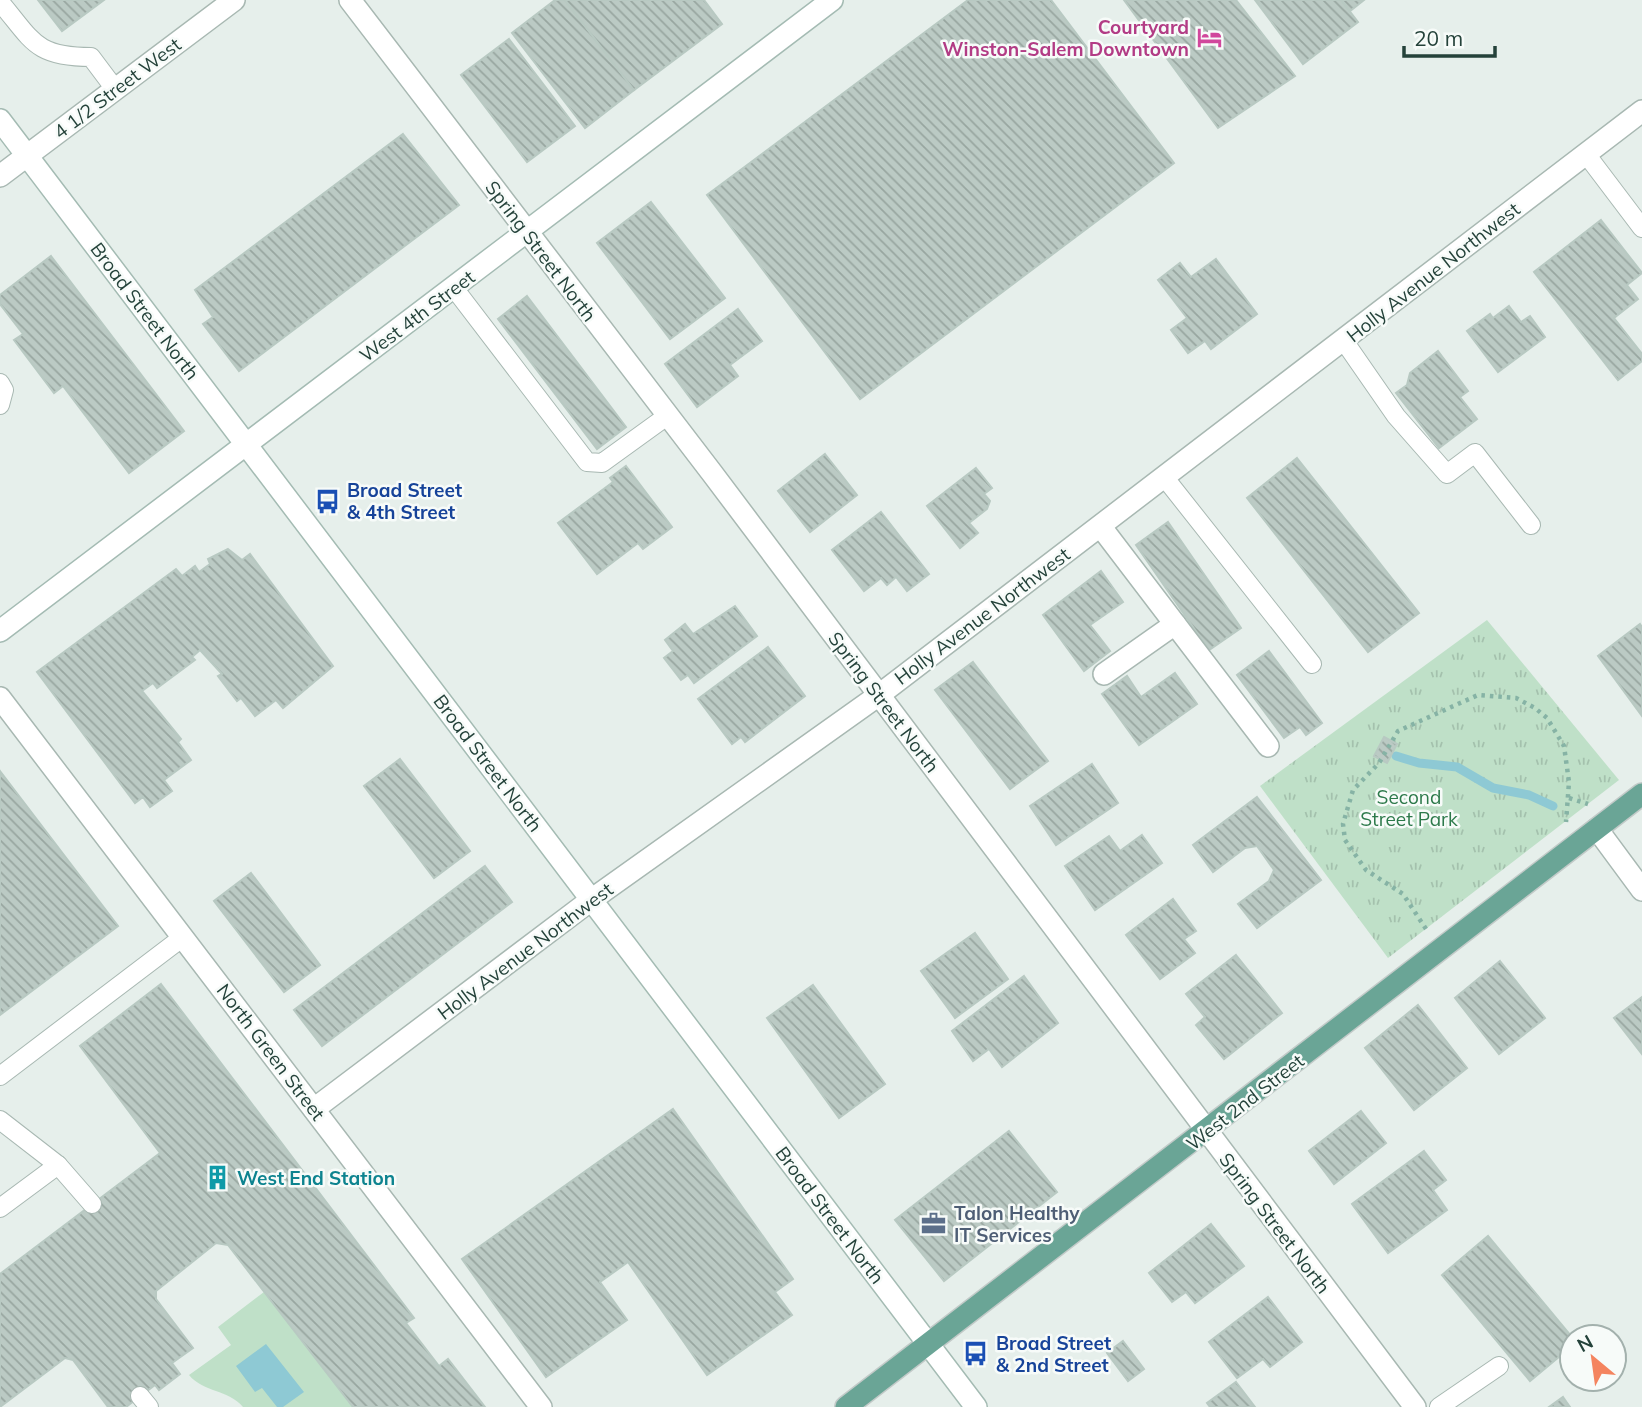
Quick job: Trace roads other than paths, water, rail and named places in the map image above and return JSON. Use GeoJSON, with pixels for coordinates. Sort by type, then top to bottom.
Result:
{"type":"FeatureCollection","features":[{"type":"Feature","properties":{"kind":"main road","name":"West 2nd Street"},"geometry":{"type":"LineString","coordinates":[[846,1407],[1642,794]]}},
{"type":"Feature","properties":{"kind":"street","name":"4 1/2 Street West"},"geometry":{"type":"LineString","coordinates":[[0,176],[234,0]]}},
{"type":"Feature","properties":{"kind":"street","name":"Spring Street North"},"geometry":{"type":"LineString","coordinates":[[350,0],[1415,1407]]}},
{"type":"Feature","properties":{"kind":"street","name":"West 4th Street"},"geometry":{"type":"LineString","coordinates":[[0,631],[246,443],[527,234],[832,0]]}},
{"type":"Feature","properties":{"kind":"street","name":"Holly Avenue Northwest"},"geometry":{"type":"LineString","coordinates":[[314,1110],[591,900],[878,695],[1642,111]]}},
{"type":"Feature","properties":{"kind":"street","name":"Broad Street North"},"geometry":{"type":"LineString","coordinates":[[0,120],[976,1407]]}},
{"type":"Feature","properties":{"kind":"street"},"geometry":{"type":"LineString","coordinates":[[1101,527],[1268,746]]}},
{"type":"Feature","properties":{"kind":"street"},"geometry":{"type":"LineString","coordinates":[[1104,674],[1175,624]]}},
{"type":"Feature","properties":{"kind":"street","name":"North Green Street"},"geometry":{"type":"LineString","coordinates":[[0,698],[541,1407]]}},
{"type":"Feature","properties":{"kind":"street"},"geometry":{"type":"LineString","coordinates":[[1597,829],[1642,890]]}},
{"type":"Feature","properties":{"kind":"lane"},"geometry":{"type":"LineString","coordinates":[[0,2],[40,50],[69,57],[91,57],[115,89]]}},
{"type":"Feature","properties":{"kind":"lane"},"geometry":{"type":"LineString","coordinates":[[1586,154],[1642,228]]}},
{"type":"Feature","properties":{"kind":"lane"},"geometry":{"type":"LineString","coordinates":[[454,288],[587,462],[602,463],[667,416]]}},
{"type":"Feature","properties":{"kind":"lane"},"geometry":{"type":"LineString","coordinates":[[1344,341],[1396,416],[1447,474],[1475,453],[1531,525]]}},
{"type":"Feature","properties":{"kind":"lane"},"geometry":{"type":"LineString","coordinates":[[0,383],[5,390],[0,405]]}},
{"type":"Feature","properties":{"kind":"lane"},"geometry":{"type":"LineString","coordinates":[[1165,478],[1311,664]]}},
{"type":"Feature","properties":{"kind":"lane"},"geometry":{"type":"LineString","coordinates":[[0,1076],[183,937]]}},
{"type":"Feature","properties":{"kind":"lane"},"geometry":{"type":"LineString","coordinates":[[0,1120],[58,1165],[92,1204]]}},
{"type":"Feature","properties":{"kind":"lane"},"geometry":{"type":"LineString","coordinates":[[0,1208],[58,1165]]}},
{"type":"Feature","properties":{"kind":"lane"},"geometry":{"type":"LineString","coordinates":[[1438,1407],[1499,1366]]}},
{"type":"Feature","properties":{"kind":"water"},"geometry":{"type":"Polygon","coordinates":[[[266,1344],[304,1392],[283,1407],[277,1407],[262,1388],[255,1392],[236,1366],[266,1344]]]}},
{"type":"Feature","properties":{"kind":"waterway"},"geometry":{"type":"LineString","coordinates":[[1396,756],[1419,763],[1457,767],[1493,788],[1529,795],[1553,806]]}},
{"type":"Feature","properties":{"kind":"place","name":"Courtyard Winston-Salem Downtown"},"geometry":{"type":"Point","coordinates":[1209,38]}},
{"type":"Feature","properties":{"kind":"place","name":"Broad Street & 4th Street"},"geometry":{"type":"Point","coordinates":[327,501]}},
{"type":"Feature","properties":{"kind":"place","name":"West End Station"},"geometry":{"type":"Point","coordinates":[217,1178]}},
{"type":"Feature","properties":{"kind":"place","name":"Talon Healthy IT Services"},"geometry":{"type":"Point","coordinates":[934,1224]}},
{"type":"Feature","properties":{"kind":"place","name":"Broad Street & 2nd Street"},"geometry":{"type":"Point","coordinates":[976,1354]}},
{"type":"Feature","properties":{"kind":"park label","name":"Second Street Park"},"geometry":{"type":"Point","coordinates":[1409,808]}}]}
